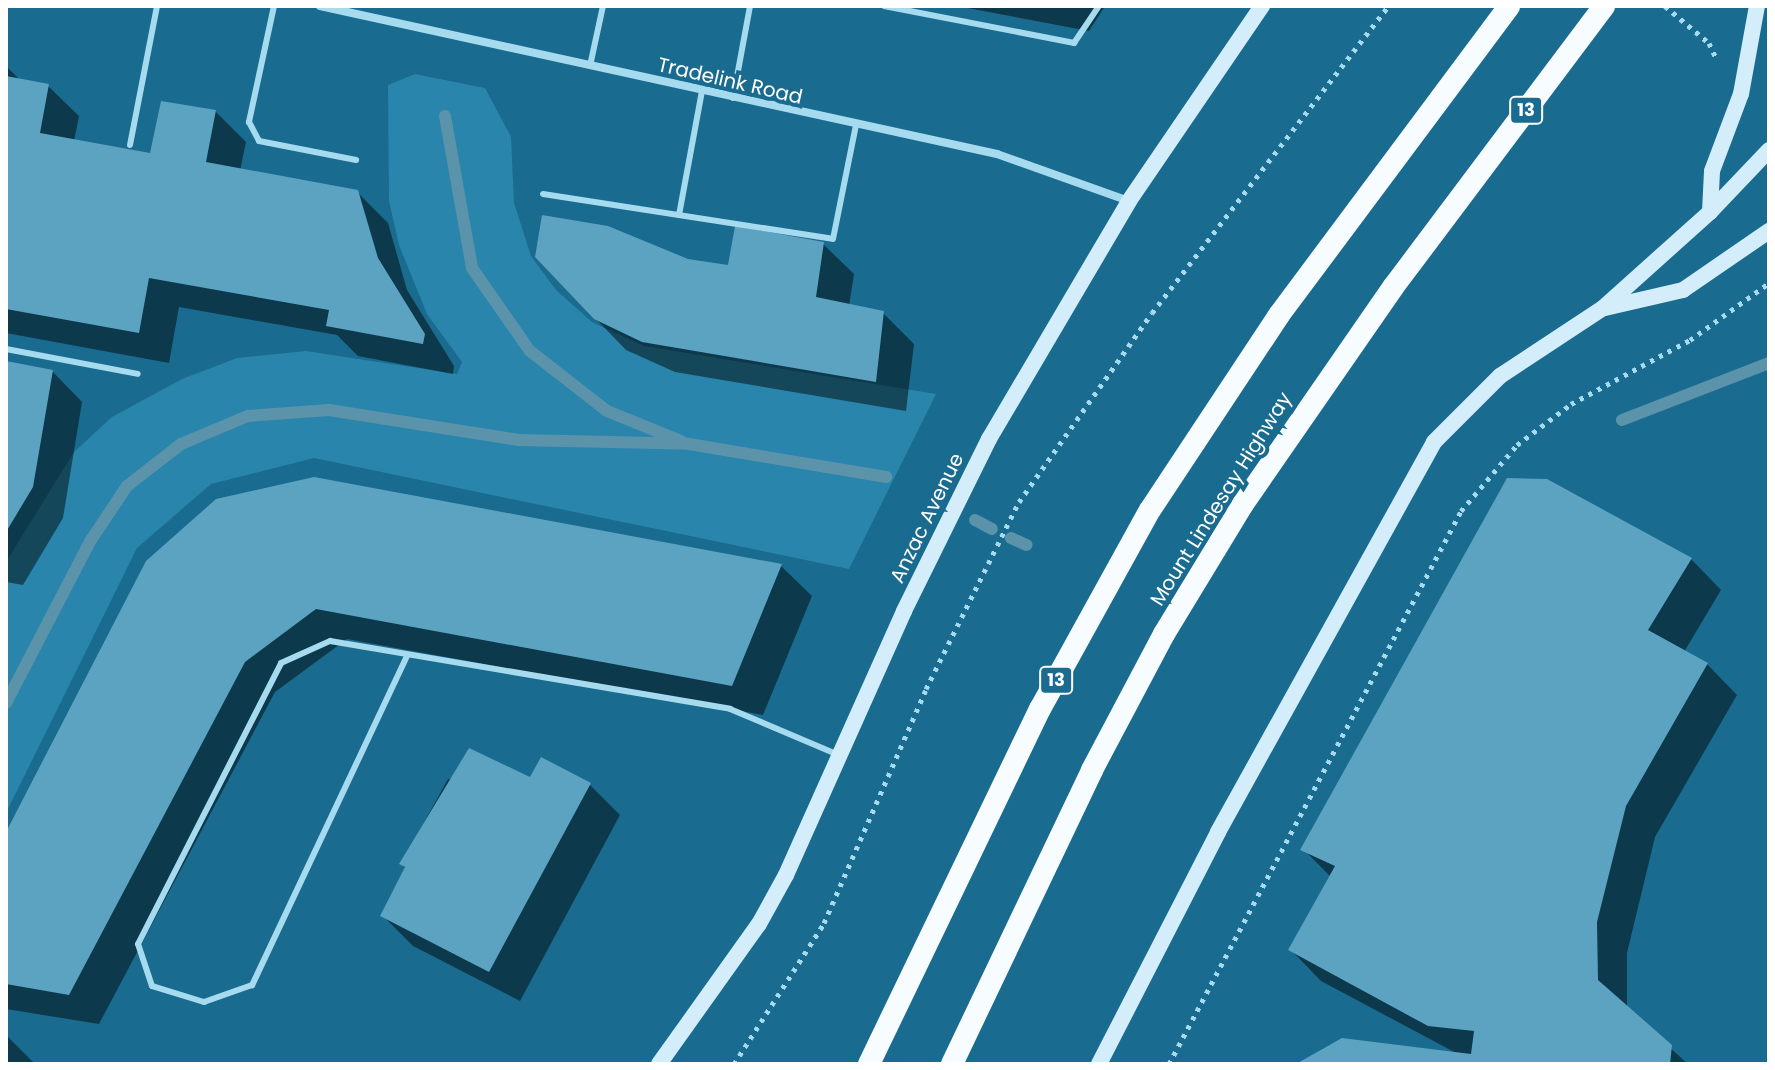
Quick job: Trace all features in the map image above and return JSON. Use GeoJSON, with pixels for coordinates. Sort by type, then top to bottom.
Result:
{"type":"FeatureCollection","features":[{"type":"Feature","properties":{"kind":"highway"},"geometry":{"type":"LineString","coordinates":[[1479,44],[1491,6]]}},
{"type":"Feature","properties":{"kind":"highway","name":"13"},"geometry":{"type":"LineString","coordinates":[[869,1064],[1040,709],[1150,510],[1279,315],[1509,6]]}},
{"type":"Feature","properties":{"kind":"highway","name":"Mount Lindesay Highway"},"geometry":{"type":"LineString","coordinates":[[952,1064],[1092,770],[1164,634],[1235,517],[1350,346],[1603,8]]}},
{"type":"Feature","properties":{"kind":"main road","name":"Anzac Avenue"},"geometry":{"type":"LineString","coordinates":[[659,1064],[759,924],[989,439],[1129,201],[1262,6]]}},
{"type":"Feature","properties":{"kind":"main road"},"geometry":{"type":"LineString","coordinates":[[1710,212],[1712,171],[1741,94],[1757,6]]}},
{"type":"Feature","properties":{"kind":"main road"},"geometry":{"type":"LineString","coordinates":[[1099,1064],[1218,832],[1434,442],[1500,376],[1603,308],[1710,212],[1769,150]]}},
{"type":"Feature","properties":{"kind":"main road"},"geometry":{"type":"LineString","coordinates":[[1603,308],[1683,290],[1769,231]]}},
{"type":"Feature","properties":{"kind":"street","name":"Tradelink Road"},"geometry":{"type":"LineString","coordinates":[[320,6],[997,154],[1129,201]]}},
{"type":"Feature","properties":{"kind":"lane"},"geometry":{"type":"LineString","coordinates":[[130,145],[157,6]]}},
{"type":"Feature","properties":{"kind":"lane"},"geometry":{"type":"LineString","coordinates":[[274,6],[249,122],[259,141],[356,160]]}},
{"type":"Feature","properties":{"kind":"lane"},"geometry":{"type":"LineString","coordinates":[[590,66],[603,6]]}},
{"type":"Feature","properties":{"kind":"lane"},"geometry":{"type":"LineString","coordinates":[[733,98],[750,6]]}},
{"type":"Feature","properties":{"kind":"lane"},"geometry":{"type":"LineString","coordinates":[[884,6],[1074,43],[1099,6]]}},
{"type":"Feature","properties":{"kind":"lane"},"geometry":{"type":"LineString","coordinates":[[679,215],[702,91]]}},
{"type":"Feature","properties":{"kind":"lane"},"geometry":{"type":"LineString","coordinates":[[543,194],[833,239],[856,125]]}},
{"type":"Feature","properties":{"kind":"lane"},"geometry":{"type":"LineString","coordinates":[[6,349],[138,374]]}},
{"type":"Feature","properties":{"kind":"lane"},"geometry":{"type":"LineString","coordinates":[[407,656],[252,985],[204,1002],[152,986],[138,944],[281,663],[330,641],[730,709],[839,755]]}},
{"type":"Feature","properties":{"kind":"path"},"geometry":{"type":"LineString","coordinates":[[734,1064],[824,923],[926,689],[1019,502],[1152,313],[1388,6]]}},
{"type":"Feature","properties":{"kind":"path"},"geometry":{"type":"LineString","coordinates":[[1665,6],[1709,43],[1718,67]]}},
{"type":"Feature","properties":{"kind":"path"},"geometry":{"type":"LineString","coordinates":[[1169,1064],[1461,511],[1517,445],[1571,404],[1690,340],[1769,283]]}},
{"type":"Feature","properties":{"kind":"shaded area"},"geometry":{"type":"Polygon","coordinates":[[[415,74],[485,88],[511,137],[514,203],[531,256],[556,290],[592,322],[644,346],[936,394],[849,569],[314,458],[211,484],[137,548],[6,813],[6,562],[74,452],[112,417],[182,379],[237,358],[306,351],[457,374],[462,362],[427,314],[399,245],[389,201],[388,85],[415,74]]]}},
{"type":"Feature","properties":{"kind":"building"},"geometry":{"type":"Polygon","coordinates":[[[6,76],[49,84],[40,133],[150,153],[161,101],[216,110],[206,162],[358,190],[378,258],[425,334],[423,344],[326,326],[329,310],[149,278],[139,333],[6,309],[6,76]]]}},
{"type":"Feature","properties":{"kind":"building"},"geometry":{"type":"Polygon","coordinates":[[[542,215],[608,226],[688,259],[728,265],[735,226],[824,242],[816,297],[884,311],[876,382],[642,342],[594,319],[535,257],[542,215]]]}},
{"type":"Feature","properties":{"kind":"building"},"geometry":{"type":"Polygon","coordinates":[[[6,361],[53,370],[33,487],[6,532],[6,361]]]}},
{"type":"Feature","properties":{"kind":"building"},"geometry":{"type":"Polygon","coordinates":[[[314,477],[782,564],[732,686],[316,609],[245,662],[69,995],[6,984],[6,832],[146,561],[216,499],[314,477]]]}},
{"type":"Feature","properties":{"kind":"building"},"geometry":{"type":"Polygon","coordinates":[[[1507,478],[1547,479],[1692,558],[1648,630],[1708,663],[1626,806],[1597,922],[1598,980],[1672,1045],[1670,1064],[1296,1064],[1342,1038],[1471,1054],[1474,1031],[1428,1026],[1288,950],[1335,866],[1300,850],[1507,478]]]}},
{"type":"Feature","properties":{"kind":"building"},"geometry":{"type":"Polygon","coordinates":[[[469,748],[530,777],[541,757],[591,783],[489,972],[380,916],[405,867],[399,864],[469,748]]]}},
{"type":"Feature","properties":{"kind":"waterway"},"geometry":{"type":"LineString","coordinates":[[445,116],[472,268],[530,351],[607,411],[681,441]]}},
{"type":"Feature","properties":{"kind":"waterway"},"geometry":{"type":"LineString","coordinates":[[1622,420],[1769,363]]}},
{"type":"Feature","properties":{"kind":"waterway"},"geometry":{"type":"LineString","coordinates":[[6,703],[91,540],[127,486],[181,444],[248,416],[329,410],[519,440],[689,444],[886,477]]}},
{"type":"Feature","properties":{"kind":"waterway"},"geometry":{"type":"LineString","coordinates":[[975,520],[992,529]]}},
{"type":"Feature","properties":{"kind":"waterway"},"geometry":{"type":"LineString","coordinates":[[1011,538],[1027,545]]}}]}
